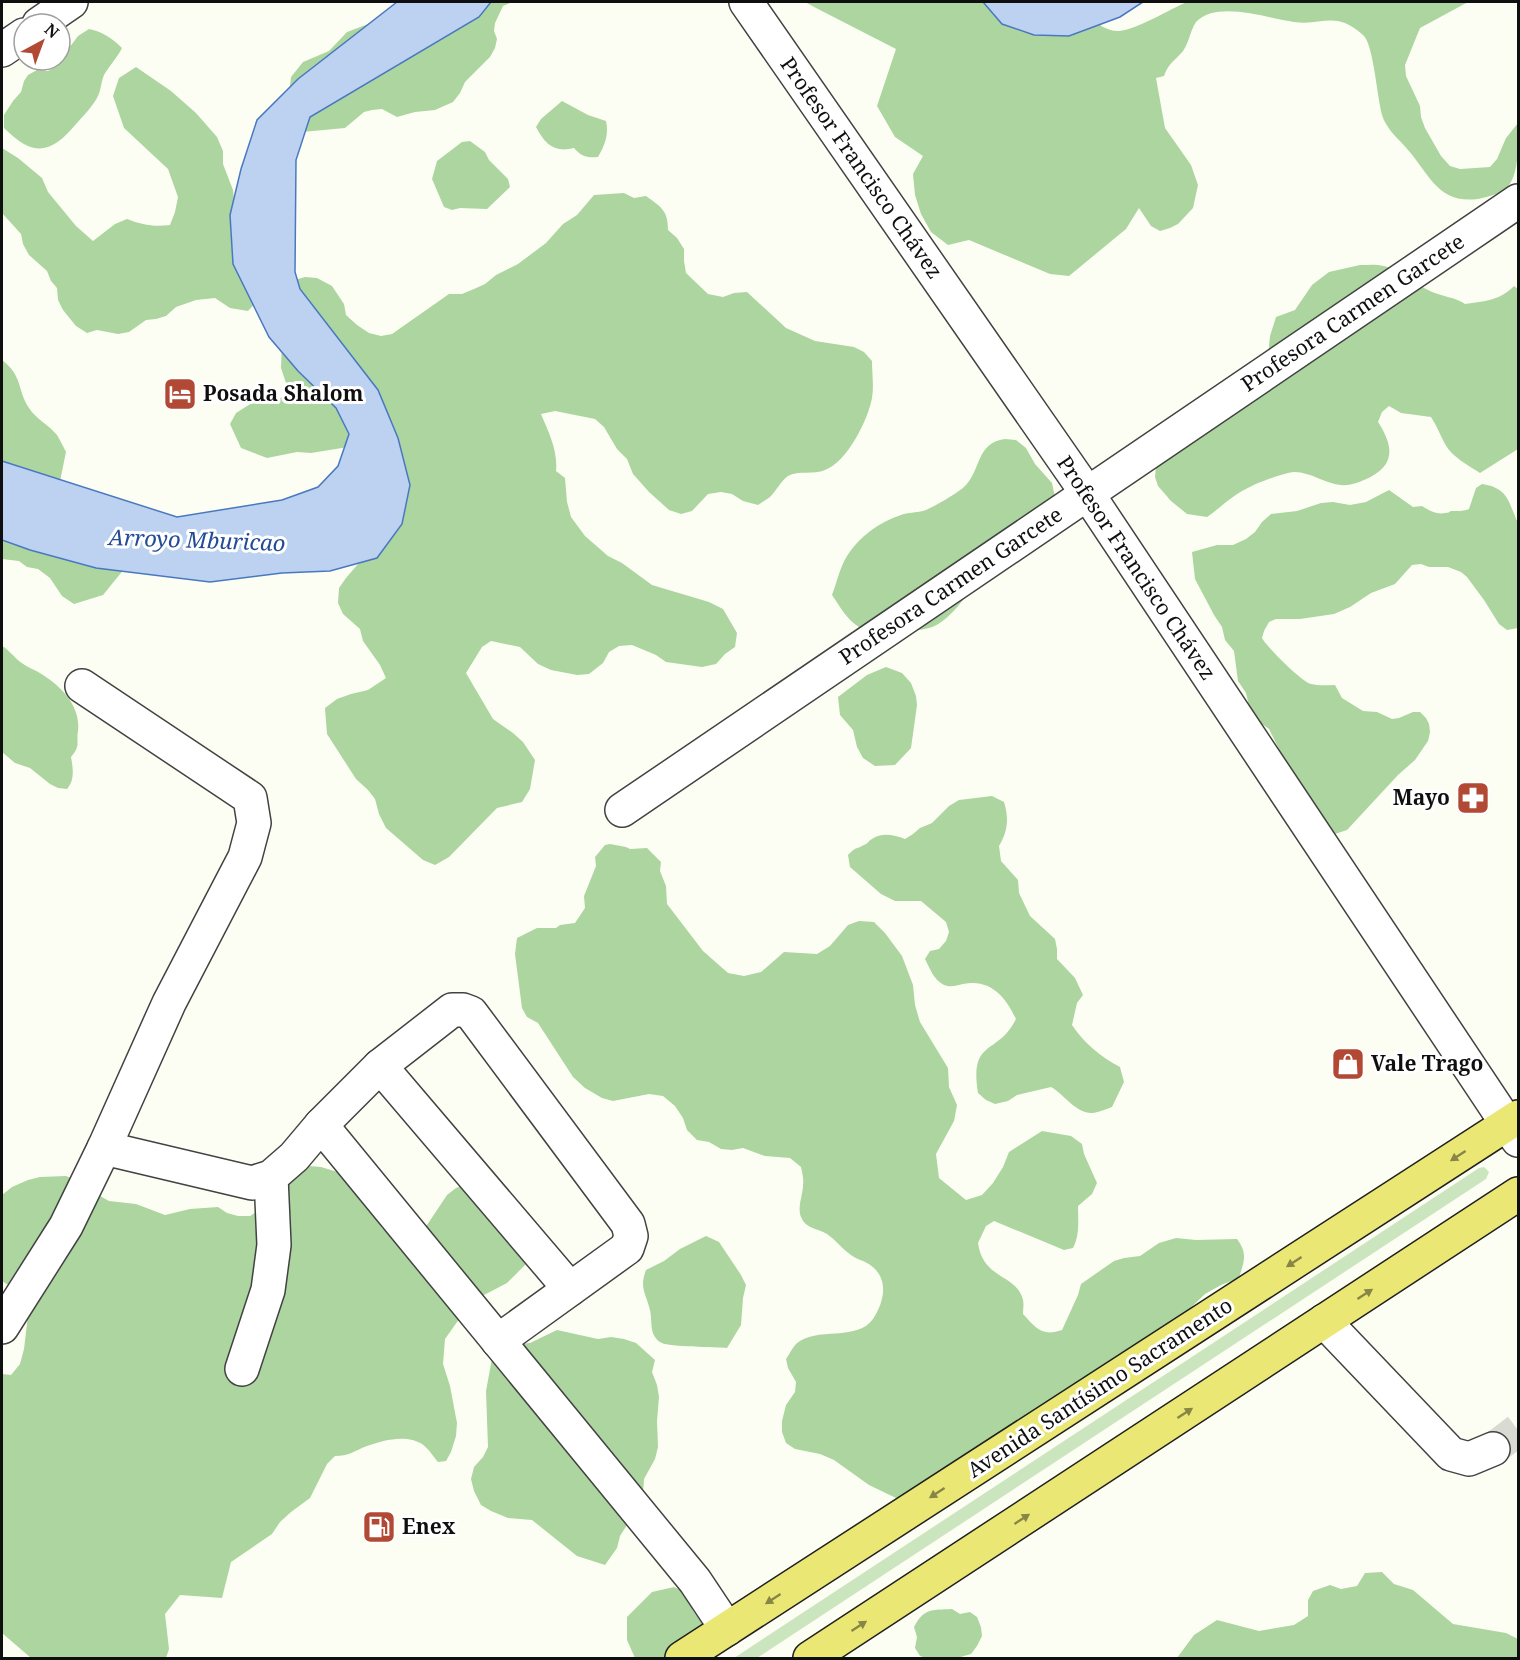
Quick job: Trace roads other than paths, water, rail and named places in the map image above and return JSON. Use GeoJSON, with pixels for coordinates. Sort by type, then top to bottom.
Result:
{"type":"FeatureCollection","features":[{"type":"Feature","properties":{"kind":"main road","name":"Avenida Santísimo Sacramento"},"geometry":{"type":"LineString","coordinates":[[682,1659],[1515,1127]]}},
{"type":"Feature","properties":{"kind":"main road"},"geometry":{"type":"LineString","coordinates":[[810,1659],[1518,1194]]}},
{"type":"Feature","properties":{"kind":"street"},"geometry":{"type":"LineString","coordinates":[[56,12],[71,2]]}},
{"type":"Feature","properties":{"kind":"street","name":"Profesor Francisco Chávez"},"geometry":{"type":"LineString","coordinates":[[746,2],[1087,493],[1515,1127]]}},
{"type":"Feature","properties":{"kind":"street","name":"Profesora Carmen Garcete"},"geometry":{"type":"LineString","coordinates":[[622,810],[1087,493],[1512,210]]}},
{"type":"Feature","properties":{"kind":"street"},"geometry":{"type":"LineString","coordinates":[[2,1327],[66,1227],[169,1003],[245,857],[254,823],[250,798],[82,686]]}},
{"type":"Feature","properties":{"kind":"street"},"geometry":{"type":"LineString","coordinates":[[104,1148],[252,1184],[271,1177],[294,1157],[321,1125],[380,1066],[452,1010],[471,1013],[628,1224],[631,1236],[627,1248],[498,1341]]}},
{"type":"Feature","properties":{"kind":"street"},"geometry":{"type":"LineString","coordinates":[[380,1066],[570,1289]]}},
{"type":"Feature","properties":{"kind":"street"},"geometry":{"type":"LineString","coordinates":[[321,1125],[695,1581],[727,1629]]}},
{"type":"Feature","properties":{"kind":"street"},"geometry":{"type":"LineString","coordinates":[[242,1369],[268,1290],[274,1245],[271,1177]]}},
{"type":"Feature","properties":{"kind":"street"},"geometry":{"type":"LineString","coordinates":[[1324,1321],[1451,1454],[1469,1459],[1493,1449]]}},
{"type":"Feature","properties":{"kind":"water","name":"Arroyo Mburicao"},"geometry":{"type":"Polygon","coordinates":[[[397,2],[491,2],[479,17],[310,117],[296,160],[295,272],[300,289],[378,390],[398,438],[410,485],[402,524],[377,558],[330,571],[282,573],[210,582],[96,568],[2,540],[2,461],[177,517],[282,500],[318,487],[338,466],[349,434],[336,408],[298,371],[269,337],[233,264],[230,215],[241,169],[257,120],[298,79],[397,2]]]}},
{"type":"Feature","properties":{"kind":"water"},"geometry":{"type":"Polygon","coordinates":[[[983,2],[1143,2],[1120,17],[1069,36],[1034,35],[1002,24],[983,2]]]}},
{"type":"Feature","properties":{"kind":"tunnel"},"geometry":{"type":"LineString","coordinates":[[1493,1449],[1518,1430]]}},
{"type":"Feature","properties":{"kind":"place","name":"Posada Shalom"},"geometry":{"type":"Point","coordinates":[180,394]}},
{"type":"Feature","properties":{"kind":"place","name":"Mayo"},"geometry":{"type":"Point","coordinates":[1473,798]}},
{"type":"Feature","properties":{"kind":"place","name":"Vale Trago"},"geometry":{"type":"Point","coordinates":[1348,1064]}},
{"type":"Feature","properties":{"kind":"place","name":"Enex"},"geometry":{"type":"Point","coordinates":[379,1527]}}]}
